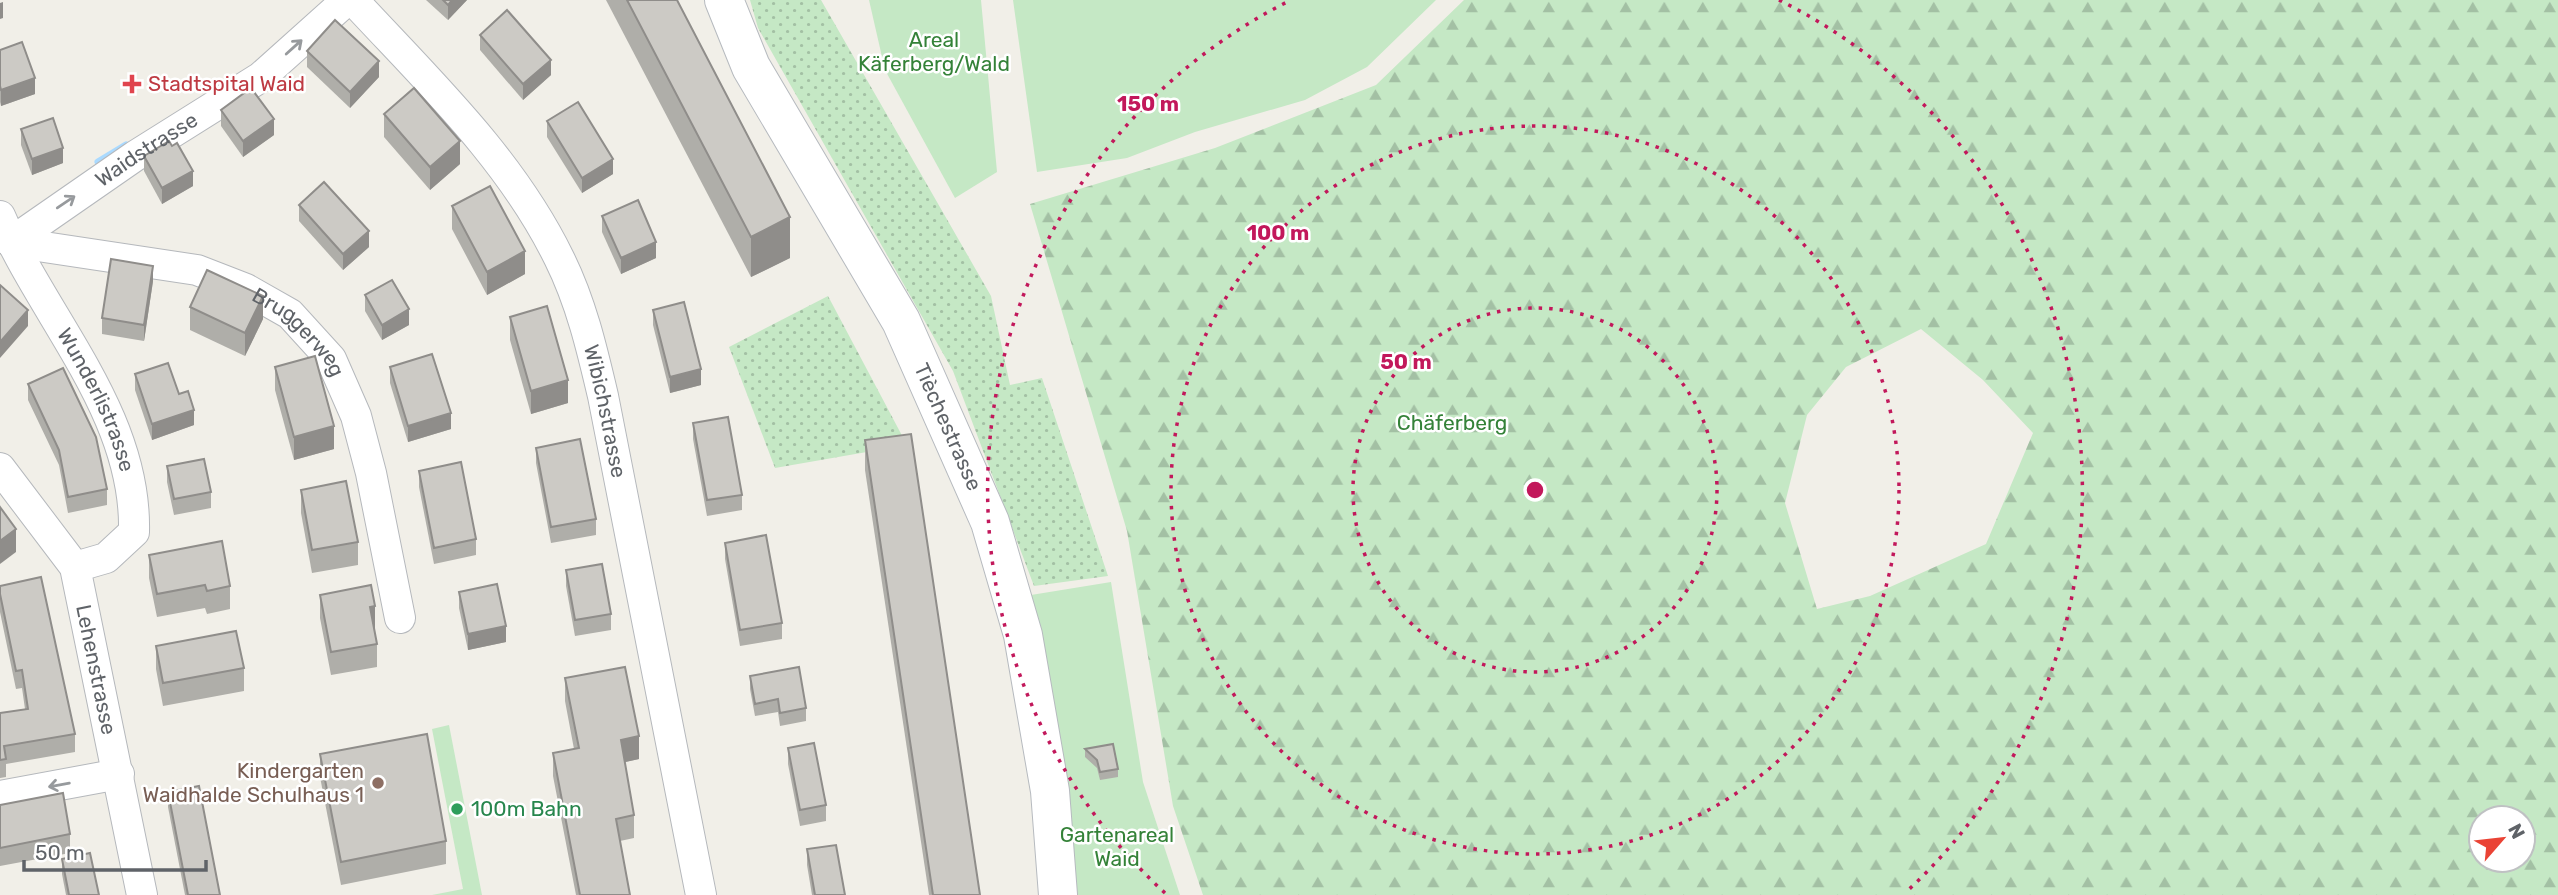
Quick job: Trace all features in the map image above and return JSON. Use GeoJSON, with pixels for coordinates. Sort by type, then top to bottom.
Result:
{"type":"FeatureCollection","features":[{"type":"Feature","properties":{"kind":"street","name":"Waidstrasse"},"geometry":{"type":"LineString","coordinates":[[6,229],[135,156],[261,77],[346,0]]}},
{"type":"Feature","properties":{"kind":"street","name":"Wibichstrasse"},"geometry":{"type":"LineString","coordinates":[[353,0],[478,134],[524,196],[559,259],[586,325],[603,396],[701,895]]}},
{"type":"Feature","properties":{"kind":"street","name":"Tièchestrasse"},"geometry":{"type":"LineString","coordinates":[[724,0],[751,67],[901,321],[990,522],[1023,635],[1050,791],[1058,895]]}},
{"type":"Feature","properties":{"kind":"street","name":"Wunderlistrasse"},"geometry":{"type":"LineString","coordinates":[[6,229],[89,377],[111,422],[127,469],[134,532],[106,558],[75,567]]}},
{"type":"Feature","properties":{"kind":"street","name":"Bruggerweg"},"geometry":{"type":"LineString","coordinates":[[6,229],[197,270],[246,289],[290,314],[331,359],[356,416],[372,473],[400,618]]}},
{"type":"Feature","properties":{"kind":"street","name":"Lehenstrasse"},"geometry":{"type":"LineString","coordinates":[[0,468],[75,567],[142,895]]}},
{"type":"Feature","properties":{"kind":"street"},"geometry":{"type":"LineString","coordinates":[[0,796],[119,774]]}},
{"type":"Feature","properties":{"kind":"green space"},"geometry":{"type":"Polygon","coordinates":[[[750,0],[821,0],[991,296],[1010,385],[1042,378],[1108,576],[1034,586],[953,371],[758,28],[750,0]]]}},
{"type":"Feature","properties":{"kind":"green space","name":"Areal Käferberg/Wald"},"geometry":{"type":"Polygon","coordinates":[[[869,0],[981,0],[997,172],[955,198],[885,70],[869,0]]]}},
{"type":"Feature","properties":{"kind":"green space"},"geometry":{"type":"Polygon","coordinates":[[[1013,0],[1436,0],[1367,67],[1305,100],[1195,132],[1127,158],[1037,172],[1013,0]]]}},
{"type":"Feature","properties":{"kind":"green space","name":"Chäferberg"},"geometry":{"type":"Polygon","coordinates":[[[1464,0],[2558,0],[2558,895],[1203,895],[1173,806],[1127,531],[1030,204],[1215,148],[1376,85],[1464,0]],[[1921,329],[1846,367],[1807,415],[1785,503],[1817,609],[1870,596],[1986,544],[2033,433],[1983,380],[1921,329]]]}},
{"type":"Feature","properties":{"kind":"green space"},"geometry":{"type":"Polygon","coordinates":[[[828,296],[907,445],[775,468],[729,347],[828,296]]]}},
{"type":"Feature","properties":{"kind":"green space","name":"Gartenareal Waid"},"geometry":{"type":"Polygon","coordinates":[[[1111,582],[1143,782],[1180,895],[1077,895],[1065,772],[1031,595],[1111,582]]]}},
{"type":"Feature","properties":{"kind":"green space","name":"100m Bahn"},"geometry":{"type":"Polygon","coordinates":[[[449,725],[482,895],[432,895],[463,889],[432,729],[449,725]]]}},
{"type":"Feature","properties":{"kind":"building"},"geometry":{"type":"Polygon","coordinates":[[[627,0],[677,0],[790,217],[751,237],[627,0]]]}},
{"type":"Feature","properties":{"kind":"building"},"geometry":{"type":"Polygon","coordinates":[[[507,10],[551,60],[523,84],[480,35],[507,10]]]}},
{"type":"Feature","properties":{"kind":"building"},"geometry":{"type":"Polygon","coordinates":[[[335,20],[379,61],[350,92],[307,51],[335,20]]]}},
{"type":"Feature","properties":{"kind":"building"},"geometry":{"type":"Polygon","coordinates":[[[22,42],[35,78],[1,90],[0,50],[22,42]]]}},
{"type":"Feature","properties":{"kind":"building"},"geometry":{"type":"Polygon","coordinates":[[[251,88],[274,119],[243,141],[221,110],[251,88]]]}},
{"type":"Feature","properties":{"kind":"building"},"geometry":{"type":"Polygon","coordinates":[[[414,88],[460,141],[430,167],[384,114],[414,88]]]}},
{"type":"Feature","properties":{"kind":"building"},"geometry":{"type":"Polygon","coordinates":[[[578,102],[613,159],[582,178],[547,121],[578,102]]]}},
{"type":"Feature","properties":{"kind":"building"},"geometry":{"type":"Polygon","coordinates":[[[53,118],[63,148],[32,159],[21,129],[53,118]]]}},
{"type":"Feature","properties":{"kind":"building"},"geometry":{"type":"Polygon","coordinates":[[[169,141],[172,146],[177,143],[193,171],[162,188],[144,156],[169,141]]]}},
{"type":"Feature","properties":{"kind":"building"},"geometry":{"type":"Polygon","coordinates":[[[324,182],[369,231],[343,254],[299,205],[324,182]]]}},
{"type":"Feature","properties":{"kind":"building"},"geometry":{"type":"Polygon","coordinates":[[[490,186],[525,251],[487,272],[452,206],[490,186]]]}},
{"type":"Feature","properties":{"kind":"building"},"geometry":{"type":"Polygon","coordinates":[[[638,200],[656,242],[621,258],[602,216],[638,200]]]}},
{"type":"Feature","properties":{"kind":"building"},"geometry":{"type":"Polygon","coordinates":[[[111,259],[153,266],[144,325],[102,318],[111,259]]]}},
{"type":"Feature","properties":{"kind":"building"},"geometry":{"type":"Polygon","coordinates":[[[207,270],[263,296],[245,333],[190,307],[207,270]]]}},
{"type":"Feature","properties":{"kind":"building"},"geometry":{"type":"Polygon","coordinates":[[[392,280],[409,309],[382,325],[365,295],[392,280]]]}},
{"type":"Feature","properties":{"kind":"building"},"geometry":{"type":"Polygon","coordinates":[[[0,285],[28,310],[0,342],[0,285]]]}},
{"type":"Feature","properties":{"kind":"building"},"geometry":{"type":"Polygon","coordinates":[[[684,302],[701,369],[670,377],[653,310],[684,302]]]}},
{"type":"Feature","properties":{"kind":"building"},"geometry":{"type":"Polygon","coordinates":[[[547,306],[568,380],[531,391],[510,317],[547,306]]]}},
{"type":"Feature","properties":{"kind":"building"},"geometry":{"type":"Polygon","coordinates":[[[432,354],[451,413],[408,426],[390,367],[432,354]]]}},
{"type":"Feature","properties":{"kind":"building"},"geometry":{"type":"Polygon","coordinates":[[[315,356],[334,426],[294,437],[275,367],[315,356]]]}},
{"type":"Feature","properties":{"kind":"building"},"geometry":{"type":"Polygon","coordinates":[[[168,363],[179,394],[188,391],[194,410],[152,424],[135,374],[168,363]]]}},
{"type":"Feature","properties":{"kind":"building"},"geometry":{"type":"Polygon","coordinates":[[[63,368],[96,437],[107,489],[68,497],[59,450],[28,384],[63,368]]]}},
{"type":"Feature","properties":{"kind":"building"},"geometry":{"type":"Polygon","coordinates":[[[728,417],[742,495],[707,500],[693,423],[728,417]]]}},
{"type":"Feature","properties":{"kind":"building"},"geometry":{"type":"Polygon","coordinates":[[[911,434],[980,895],[933,895],[865,440],[911,434]]]}},
{"type":"Feature","properties":{"kind":"building"},"geometry":{"type":"Polygon","coordinates":[[[580,439],[596,519],[551,527],[536,448],[580,439]]]}},
{"type":"Feature","properties":{"kind":"building"},"geometry":{"type":"Polygon","coordinates":[[[204,459],[211,492],[174,499],[167,466],[204,459]]]}},
{"type":"Feature","properties":{"kind":"building"},"geometry":{"type":"Polygon","coordinates":[[[461,462],[476,539],[434,548],[419,471],[461,462]]]}},
{"type":"Feature","properties":{"kind":"building"},"geometry":{"type":"Polygon","coordinates":[[[346,481],[358,542],[312,550],[301,490],[346,481]]]}},
{"type":"Feature","properties":{"kind":"building"},"geometry":{"type":"Polygon","coordinates":[[[0,507],[16,529],[0,541],[0,507]]]}},
{"type":"Feature","properties":{"kind":"building"},"geometry":{"type":"Polygon","coordinates":[[[766,535],[782,623],[740,630],[725,543],[766,535]]]}},
{"type":"Feature","properties":{"kind":"building"},"geometry":{"type":"Polygon","coordinates":[[[222,541],[230,586],[207,591],[205,585],[157,594],[149,555],[222,541]]]}},
{"type":"Feature","properties":{"kind":"building"},"geometry":{"type":"Polygon","coordinates":[[[602,564],[611,614],[575,620],[566,570],[602,564]]]}},
{"type":"Feature","properties":{"kind":"building"},"geometry":{"type":"Polygon","coordinates":[[[41,577],[75,734],[4,746],[6,759],[0,760],[0,713],[28,709],[22,670],[16,671],[0,586],[41,577]]]}},
{"type":"Feature","properties":{"kind":"building"},"geometry":{"type":"Polygon","coordinates":[[[497,584],[506,626],[468,634],[459,592],[497,584]]]}},
{"type":"Feature","properties":{"kind":"building"},"geometry":{"type":"Polygon","coordinates":[[[371,585],[375,606],[370,607],[377,644],[331,652],[320,595],[371,585]]]}},
{"type":"Feature","properties":{"kind":"building"},"geometry":{"type":"Polygon","coordinates":[[[236,631],[244,668],[163,683],[156,646],[236,631]]]}},
{"type":"Feature","properties":{"kind":"building"},"geometry":{"type":"Polygon","coordinates":[[[625,667],[639,736],[621,740],[634,815],[616,819],[630,895],[580,895],[553,753],[579,748],[565,678],[625,667]]]}},
{"type":"Feature","properties":{"kind":"building"},"geometry":{"type":"Polygon","coordinates":[[[799,667],[806,708],[780,713],[778,699],[755,704],[750,676],[799,667]]]}},
{"type":"Feature","properties":{"kind":"building"},"geometry":{"type":"Polygon","coordinates":[[[427,734],[446,841],[341,862],[320,754],[427,734]]]}},
{"type":"Feature","properties":{"kind":"building"},"geometry":{"type":"Polygon","coordinates":[[[814,743],[826,805],[800,810],[788,748],[814,743]]]}},
{"type":"Feature","properties":{"kind":"building"},"geometry":{"type":"Polygon","coordinates":[[[1113,744],[1118,769],[1100,772],[1097,760],[1085,749],[1113,744]]]}},
{"type":"Feature","properties":{"kind":"building"},"geometry":{"type":"Polygon","coordinates":[[[199,786],[220,895],[188,895],[168,792],[199,786]]]}},
{"type":"Feature","properties":{"kind":"building"},"geometry":{"type":"Polygon","coordinates":[[[63,793],[70,834],[0,848],[0,805],[63,793]]]}},
{"type":"Feature","properties":{"kind":"building"},"geometry":{"type":"Polygon","coordinates":[[[836,845],[845,895],[815,895],[807,849],[836,845]]]}},
{"type":"Feature","properties":{"kind":"building"},"geometry":{"type":"Polygon","coordinates":[[[90,853],[99,895],[69,895],[62,859],[90,853]]]}},
{"type":"Feature","properties":{"kind":"waterway"},"geometry":{"type":"LineString","coordinates":[[98,162],[126,145]]}},
{"type":"Feature","properties":{"kind":"place","name":"Stadtspital Waid"},"geometry":{"type":"Point","coordinates":[132,84]}},
{"type":"Feature","properties":{"kind":"place","name":"Kindergarten Waidhalde Schulhaus 1"},"geometry":{"type":"Point","coordinates":[378,783]}},
{"type":"Feature","properties":{"kind":"place","name":"100m Bahn"},"geometry":{"type":"Point","coordinates":[457,809]}}]}
